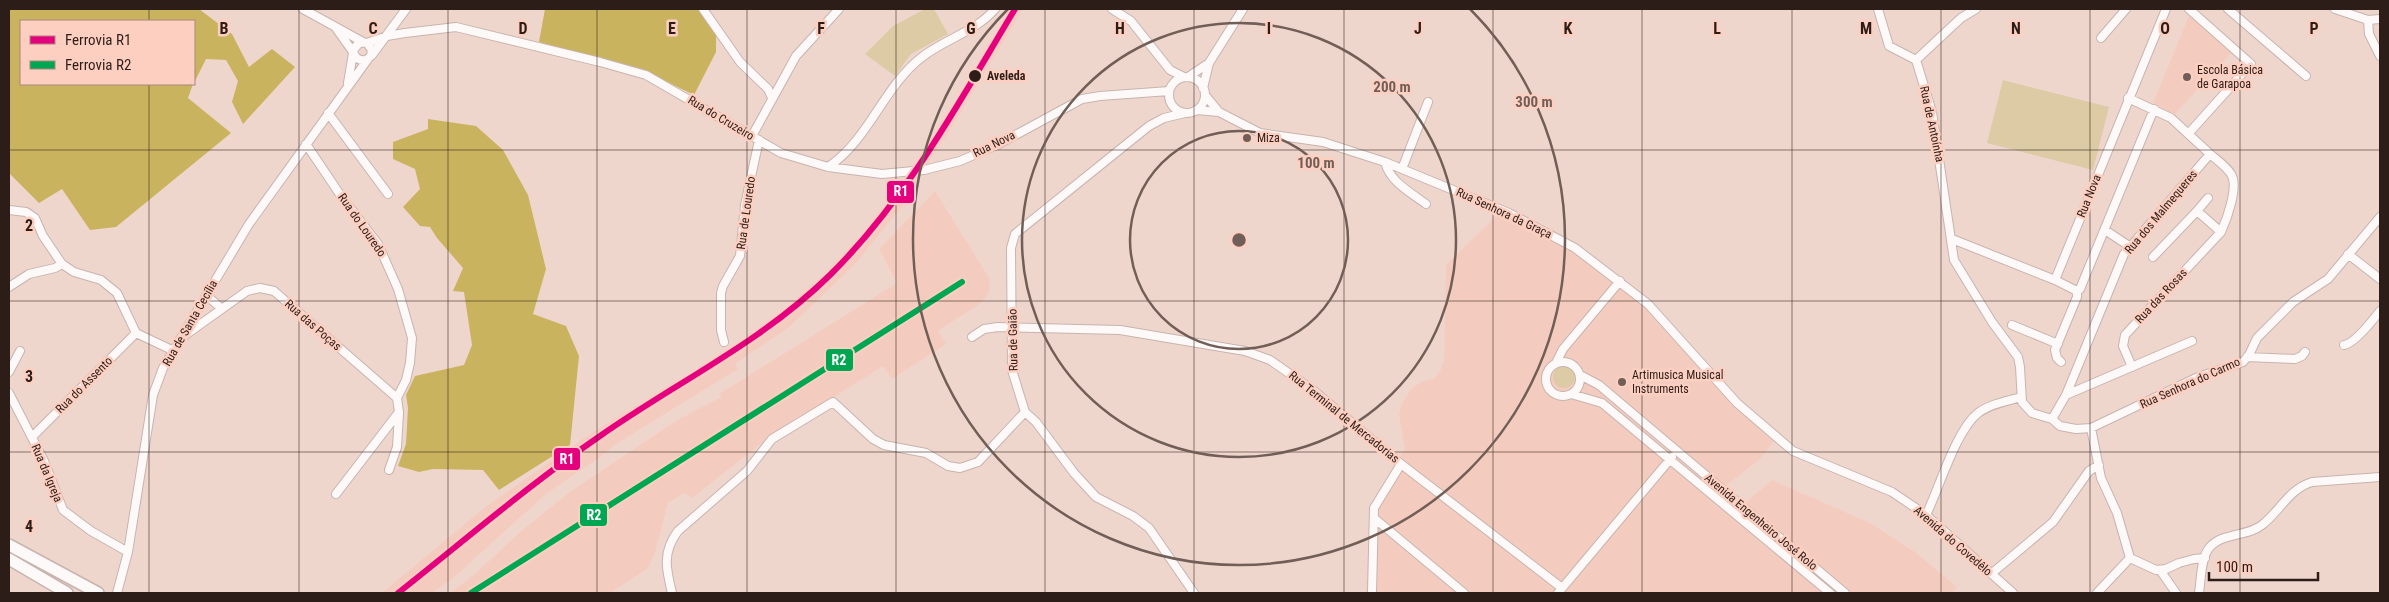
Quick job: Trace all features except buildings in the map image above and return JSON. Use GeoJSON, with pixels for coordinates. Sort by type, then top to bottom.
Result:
{"type":"FeatureCollection","features":[{"type":"Feature","properties":{"kind":"highway"},"geometry":{"type":"LineString","coordinates":[[9,545],[98,593]]}},
{"type":"Feature","properties":{"kind":"highway"},"geometry":{"type":"LineString","coordinates":[[9,559],[67,593]]}},
{"type":"Feature","properties":{"kind":"street"},"geometry":{"type":"LineString","coordinates":[[303,9],[365,42],[372,50],[370,57],[359,60],[333,25]]}},
{"type":"Feature","properties":{"kind":"street","name":"Rua de Santa Cecília"},"geometry":{"type":"LineString","coordinates":[[117,593],[128,552],[153,396],[164,368],[249,224],[328,113],[406,9]]}},
{"type":"Feature","properties":{"kind":"street"},"geometry":{"type":"LineString","coordinates":[[703,9],[740,62],[768,89],[772,98]]}},
{"type":"Feature","properties":{"kind":"street","name":"Rua de Louredo"},"geometry":{"type":"LineString","coordinates":[[724,342],[721,330],[721,293],[740,256],[745,205],[756,138],[772,98],[796,56],[839,9]]}},
{"type":"Feature","properties":{"kind":"street"},"geometry":{"type":"LineString","coordinates":[[828,167],[849,150],[885,99],[922,56],[970,29],[995,9]]}},
{"type":"Feature","properties":{"kind":"street"},"geometry":{"type":"LineString","coordinates":[[1112,9],[1131,21],[1170,70],[1199,82],[1204,91]]}},
{"type":"Feature","properties":{"kind":"street"},"geometry":{"type":"LineString","coordinates":[[1170,70],[1170,95],[1175,109],[1185,113],[1196,110],[1202,104],[1209,63],[1243,9]]}},
{"type":"Feature","properties":{"kind":"street"},"geometry":{"type":"LineString","coordinates":[[1878,9],[1889,46],[1916,60],[1962,18],[1976,9]]}},
{"type":"Feature","properties":{"kind":"street"},"geometry":{"type":"LineString","coordinates":[[2101,38],[2126,9]]}},
{"type":"Feature","properties":{"kind":"street","name":"Rua Nova"},"geometry":{"type":"LineString","coordinates":[[2055,280],[2166,9]]}},
{"type":"Feature","properties":{"kind":"street"},"geometry":{"type":"LineString","coordinates":[[2189,9],[2251,64],[2189,133]]}},
{"type":"Feature","properties":{"kind":"street"},"geometry":{"type":"LineString","coordinates":[[2228,9],[2306,76]]}},
{"type":"Feature","properties":{"kind":"street"},"geometry":{"type":"LineString","coordinates":[[2335,9],[2368,20],[2380,19]]}},
{"type":"Feature","properties":{"kind":"street"},"geometry":{"type":"LineString","coordinates":[[2368,20],[2368,34],[2380,56]]}},
{"type":"Feature","properties":{"kind":"street","name":"Rua do Cruzeiro"},"geometry":{"type":"LineString","coordinates":[[365,42],[387,36],[440,27],[456,27],[633,70],[666,85],[781,153],[828,167]]}},
{"type":"Feature","properties":{"kind":"street"},"geometry":{"type":"LineString","coordinates":[[353,52],[355,45],[365,42]]}},
{"type":"Feature","properties":{"kind":"street","name":"Rua de Santa Cecília"},"geometry":{"type":"LineString","coordinates":[[347,87],[353,52]]}},
{"type":"Feature","properties":{"kind":"street","name":"Rua de Antoínha"},"geometry":{"type":"LineString","coordinates":[[1916,60],[1932,112],[1954,260],[1992,322],[2018,357],[2022,396]]}},
{"type":"Feature","properties":{"kind":"street"},"geometry":{"type":"LineString","coordinates":[[1164,118],[1176,80],[1186,77],[1209,63]]}},
{"type":"Feature","properties":{"kind":"street","name":"Rua Senhora da Graça"},"geometry":{"type":"LineString","coordinates":[[1204,91],[1219,112]]}},
{"type":"Feature","properties":{"kind":"street","name":"Rua Nova"},"geometry":{"type":"LineString","coordinates":[[828,167],[882,174],[924,170],[960,161],[997,145],[1082,100],[1100,96],[1170,95]]}},
{"type":"Feature","properties":{"kind":"street"},"geometry":{"type":"LineString","coordinates":[[2128,98],[2170,118],[2189,133],[2210,154]]}},
{"type":"Feature","properties":{"kind":"street"},"geometry":{"type":"LineString","coordinates":[[1402,169],[1428,102]]}},
{"type":"Feature","properties":{"kind":"street","name":"Rua Senhora da Graça"},"geometry":{"type":"LineString","coordinates":[[1196,110],[1219,112],[1260,133],[1323,142],[1385,162],[1531,224],[1574,248],[1648,304],[1737,403]]}},
{"type":"Feature","properties":{"kind":"street"},"geometry":{"type":"LineString","coordinates":[[2080,289],[2154,110]]}},
{"type":"Feature","properties":{"kind":"street"},"geometry":{"type":"LineString","coordinates":[[328,113],[388,194]]}},
{"type":"Feature","properties":{"kind":"street","name":"Rua de Gaião"},"geometry":{"type":"LineString","coordinates":[[1185,113],[1164,118],[1149,126],[1015,234],[1011,248],[1012,370],[1025,412],[1036,422],[1074,473],[1096,497],[1133,516],[1149,528],[1194,593]]}},
{"type":"Feature","properties":{"kind":"street","name":"Rua do Louredo"},"geometry":{"type":"LineString","coordinates":[[306,144],[341,196],[378,244],[398,289],[412,338],[410,363],[406,380],[397,398]]}},
{"type":"Feature","properties":{"kind":"street","name":"Rua das Rosas"},"geometry":{"type":"LineString","coordinates":[[2132,367],[2122,346],[2125,334],[2221,232],[2228,213],[2233,179],[2231,173],[2210,154]]}},
{"type":"Feature","properties":{"kind":"street","name":"Rua dos Malmequeres"},"geometry":{"type":"LineString","coordinates":[[2052,419],[2066,395],[2124,254],[2210,154]]}},
{"type":"Feature","properties":{"kind":"street"},"geometry":{"type":"LineString","coordinates":[[1385,162],[1387,172],[1426,204]]}},
{"type":"Feature","properties":{"kind":"street"},"geometry":{"type":"LineString","coordinates":[[2153,258],[2208,198]]}},
{"type":"Feature","properties":{"kind":"street"},"geometry":{"type":"LineString","coordinates":[[9,210],[26,212],[35,218],[43,236],[62,264],[74,272],[100,280],[117,293],[136,333],[174,351]]}},
{"type":"Feature","properties":{"kind":"street"},"geometry":{"type":"LineString","coordinates":[[2197,210],[2221,232]]}},
{"type":"Feature","properties":{"kind":"street","name":"Rua Senhora do Carmo"},"geometry":{"type":"LineString","coordinates":[[2091,428],[2198,378],[2243,362],[2257,338],[2293,302],[2324,283],[2380,217]]}},
{"type":"Feature","properties":{"kind":"street"},"geometry":{"type":"LineString","coordinates":[[2105,230],[2130,246]]}},
{"type":"Feature","properties":{"kind":"street"},"geometry":{"type":"LineString","coordinates":[[1952,238],[2055,280],[2077,291],[2077,297],[2055,354],[2061,362]]}},
{"type":"Feature","properties":{"kind":"street"},"geometry":{"type":"LineString","coordinates":[[2348,254],[2380,279]]}},
{"type":"Feature","properties":{"kind":"street"},"geometry":{"type":"LineString","coordinates":[[9,287],[29,274],[56,268],[62,264]]}},
{"type":"Feature","properties":{"kind":"street","name":"Avenida Engenheiro José Rolo"},"geometry":{"type":"LineString","coordinates":[[1620,282],[1563,349],[1556,363],[1548,370],[1548,386],[1560,396],[1570,394],[1602,403],[1830,593]]}},
{"type":"Feature","properties":{"kind":"street","name":"Rua das Poças"},"geometry":{"type":"LineString","coordinates":[[180,339],[247,291],[260,288],[274,291],[397,398]]}},
{"type":"Feature","properties":{"kind":"street"},"geometry":{"type":"LineString","coordinates":[[206,295],[221,308]]}},
{"type":"Feature","properties":{"kind":"street"},"geometry":{"type":"LineString","coordinates":[[2344,345],[2349,344],[2355,339],[2380,311]]}},
{"type":"Feature","properties":{"kind":"street"},"geometry":{"type":"LineString","coordinates":[[2012,325],[2058,344]]}},
{"type":"Feature","properties":{"kind":"street","name":"Rua Terminal de Mercadorias"},"geometry":{"type":"LineString","coordinates":[[972,337],[984,329],[1012,326],[1120,330],[1245,351],[1270,360],[1289,372],[1560,591]]}},
{"type":"Feature","properties":{"kind":"street","name":"Rua do Assento"},"geometry":{"type":"LineString","coordinates":[[32,437],[136,333]]}},
{"type":"Feature","properties":{"kind":"street"},"geometry":{"type":"LineString","coordinates":[[2066,395],[2192,341]]}},
{"type":"Feature","properties":{"kind":"street"},"geometry":{"type":"LineString","coordinates":[[9,372],[20,351]]}},
{"type":"Feature","properties":{"kind":"street"},"geometry":{"type":"LineString","coordinates":[[2247,357],[2295,359],[2302,356],[2305,352]]}},
{"type":"Feature","properties":{"kind":"street","name":"Avenida Engenheiro José Rolo"},"geometry":{"type":"LineString","coordinates":[[1556,363],[1571,364],[1580,375],[1599,385],[1845,593]]}},
{"type":"Feature","properties":{"kind":"street"},"geometry":{"type":"LineString","coordinates":[[1570,394],[1578,386],[1580,375]]}},
{"type":"Feature","properties":{"kind":"street","name":"Rua da Igreja"},"geometry":{"type":"LineString","coordinates":[[9,393],[44,461],[62,510],[79,523],[128,552]]}},
{"type":"Feature","properties":{"kind":"street"},"geometry":{"type":"LineString","coordinates":[[1926,515],[1964,429],[1978,413],[1995,404],[2022,396],[2022,402],[2032,413],[2052,419],[2060,426],[2091,428],[2101,478],[2117,513],[2130,558]]}},
{"type":"Feature","properties":{"kind":"street"},"geometry":{"type":"LineString","coordinates":[[389,470],[397,447],[399,412],[397,398]]}},
{"type":"Feature","properties":{"kind":"street"},"geometry":{"type":"LineString","coordinates":[[672,593],[666,568],[669,543],[678,531],[748,471],[772,439],[833,402],[873,439],[884,445],[926,453],[948,466],[960,468],[978,462],[1025,412]]}},
{"type":"Feature","properties":{"kind":"street","name":"Avenida do Covedêlo"},"geometry":{"type":"LineString","coordinates":[[1737,403],[1793,451],[1892,492],[1926,515],[2014,593]]}},
{"type":"Feature","properties":{"kind":"street"},"geometry":{"type":"LineString","coordinates":[[336,494],[399,412]]}},
{"type":"Feature","properties":{"kind":"street"},"geometry":{"type":"LineString","coordinates":[[1560,591],[1676,452]]}},
{"type":"Feature","properties":{"kind":"street"},"geometry":{"type":"LineString","coordinates":[[1372,593],[1374,508],[1401,464]]}},
{"type":"Feature","properties":{"kind":"street"},"geometry":{"type":"LineString","coordinates":[[1991,574],[2053,522],[2080,483],[2089,472],[2099,465]]}},
{"type":"Feature","properties":{"kind":"street"},"geometry":{"type":"LineString","coordinates":[[2199,593],[2208,549],[2215,542],[2263,525],[2302,485],[2312,482],[2380,477]]}},
{"type":"Feature","properties":{"kind":"street"},"geometry":{"type":"LineString","coordinates":[[1374,518],[1464,593]]}},
{"type":"Feature","properties":{"kind":"street"},"geometry":{"type":"LineString","coordinates":[[2130,558],[2160,570],[2176,593]]}},
{"type":"Feature","properties":{"kind":"street"},"geometry":{"type":"LineString","coordinates":[[2097,593],[2130,558]]}},
{"type":"Feature","properties":{"kind":"street"},"geometry":{"type":"LineString","coordinates":[[2160,570],[2194,559],[2205,558]]}},
{"type":"Feature","properties":{"kind":"shaded area"},"geometry":{"type":"Polygon","coordinates":[[[9,9],[199,9],[232,34],[249,67],[272,49],[295,67],[243,124],[232,102],[238,81],[226,60],[206,59],[195,81],[195,20],[20,20],[20,85],[193,85],[188,98],[231,133],[116,227],[90,230],[62,189],[39,203],[9,173],[9,9]]]}},
{"type":"Feature","properties":{"kind":"shaded area"},"geometry":{"type":"Polygon","coordinates":[[[545,9],[699,9],[716,32],[716,52],[694,95],[649,73],[539,42],[545,9]]]}},
{"type":"Feature","properties":{"kind":"shaded area"},"geometry":{"type":"Polygon","coordinates":[[[925,9],[934,9],[948,34],[911,54],[895,76],[865,54],[893,26],[925,9]]]}},
{"type":"Feature","properties":{"kind":"shaded area"},"geometry":{"type":"Polygon","coordinates":[[[1013,9],[1023,9],[914,185],[914,191],[857,262],[788,328],[735,364],[738,369],[616,444],[546,494],[452,579],[432,593],[382,593],[484,508],[587,436],[720,356],[783,310],[820,278],[849,249],[908,180],[1013,9]]]}},
{"type":"Feature","properties":{"kind":"shaded area","name":"Escola Básica de Garapoa"},"geometry":{"type":"Polygon","coordinates":[[[2189,16],[2196,17],[2233,51],[2175,114],[2153,103],[2189,16]]]}},
{"type":"Feature","properties":{"kind":"shaded area"},"geometry":{"type":"Polygon","coordinates":[[[2003,80],[2109,107],[2093,170],[1987,143],[2003,80]]]}},
{"type":"Feature","properties":{"kind":"shaded area"},"geometry":{"type":"Polygon","coordinates":[[[428,119],[476,126],[503,150],[528,195],[546,269],[533,314],[566,326],[579,356],[570,445],[499,490],[483,470],[433,469],[419,472],[398,466],[406,444],[408,408],[406,395],[415,376],[464,365],[472,345],[464,292],[453,291],[463,268],[430,227],[420,226],[403,207],[420,189],[415,169],[393,159],[393,142],[428,129],[428,119]]]}},
{"type":"Feature","properties":{"kind":"shaded area"},"geometry":{"type":"Polygon","coordinates":[[[935,191],[989,278],[990,284],[989,292],[981,303],[938,331],[946,344],[892,379],[883,366],[763,442],[692,498],[684,493],[668,503],[654,556],[647,569],[610,593],[450,593],[475,574],[520,532],[567,494],[674,422],[721,397],[719,394],[897,283],[879,249],[935,191]]]}},
{"type":"Feature","properties":{"kind":"shaded area"},"geometry":{"type":"Polygon","coordinates":[[[1497,215],[1556,241],[1612,279],[1646,309],[1738,408],[1774,441],[1760,459],[1726,486],[1745,503],[1772,480],[1870,523],[1915,552],[1957,587],[1952,593],[1366,593],[1370,506],[1405,449],[1399,415],[1401,405],[1412,388],[1423,381],[1434,379],[1440,371],[1444,360],[1446,265],[1497,215]]]}},
{"type":"Feature","properties":{"kind":"shaded area"},"geometry":{"type":"Polygon","coordinates":[[[1564,366],[1572,369],[1575,377],[1572,385],[1564,388],[1556,385],[1553,377],[1556,369],[1564,366]]]}},
{"type":"Feature","properties":{"kind":"railway"},"geometry":{"type":"LineString","coordinates":[[471,593],[962,282]]}},
{"type":"Feature","properties":{"kind":"rail line","name":"R1"},"geometry":{"type":"LineString","coordinates":[[398,593],[574,454],[629,416],[748,341],[804,299],[830,275],[858,245],[908,182],[931,148],[1015,9]]}},
{"type":"Feature","properties":{"kind":"rail line","name":"R2"},"geometry":{"type":"LineString","coordinates":[[471,593],[962,282]]}},
{"type":"Feature","properties":{"kind":"place","name":"Aveleda"},"geometry":{"type":"Point","coordinates":[975,76]}},
{"type":"Feature","properties":{"kind":"place","name":"Escola Básica de Garapoa"},"geometry":{"type":"Point","coordinates":[2187,77]}},
{"type":"Feature","properties":{"kind":"place","name":"Miza"},"geometry":{"type":"Point","coordinates":[1247,138]}},
{"type":"Feature","properties":{"kind":"place","name":"Artimusica Musical Instruments"},"geometry":{"type":"Point","coordinates":[1622,382]}}]}
